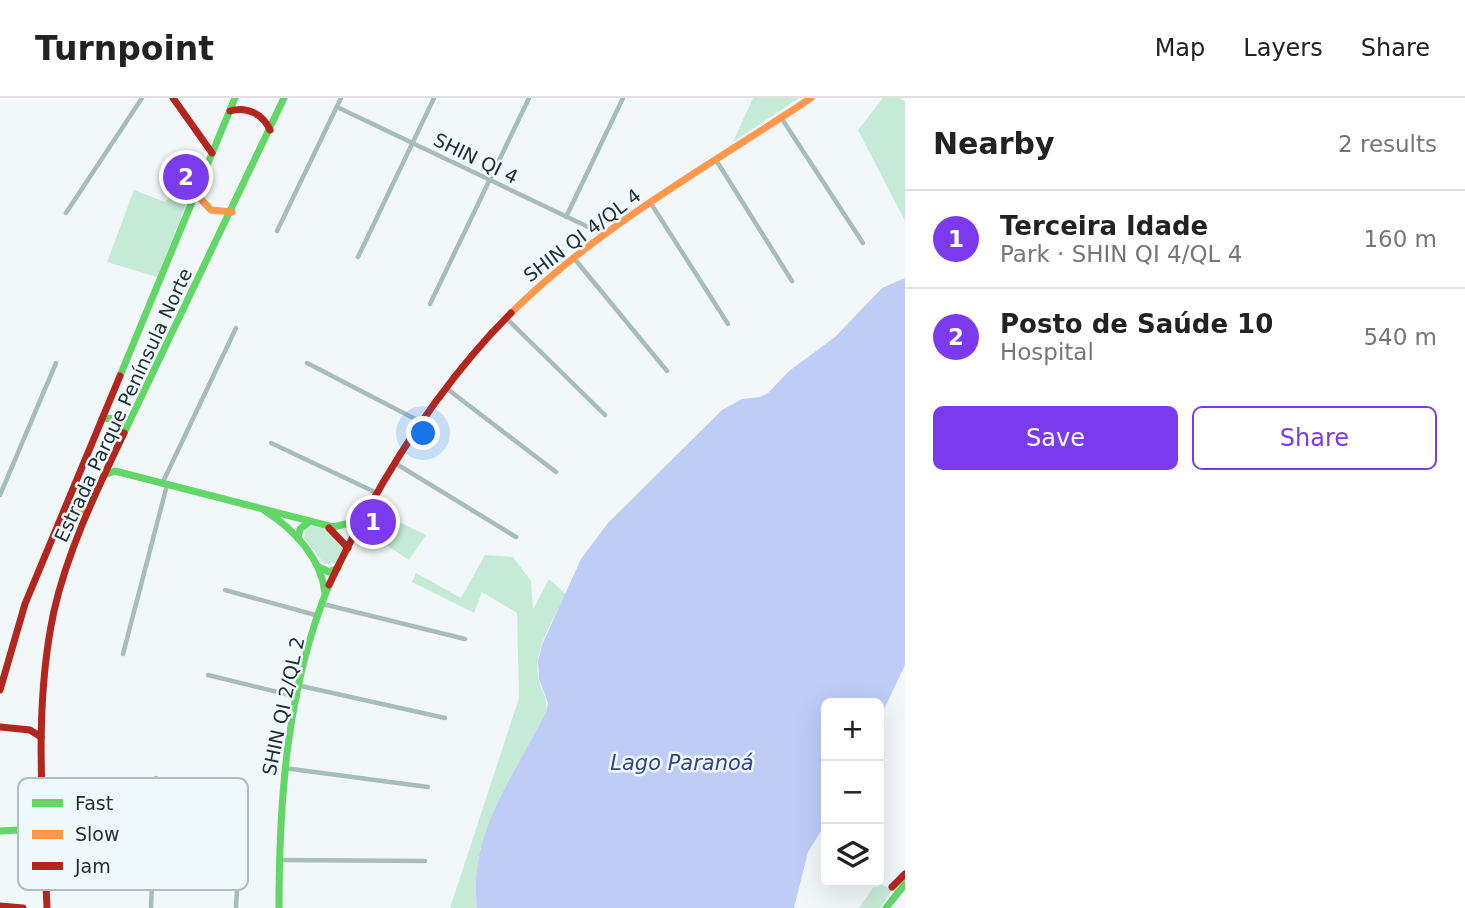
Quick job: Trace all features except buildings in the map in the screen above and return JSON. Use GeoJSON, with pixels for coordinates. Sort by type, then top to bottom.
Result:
{"type":"FeatureCollection","features":[{"type":"Feature","properties":{"kind":"main road"},"geometry":{"type":"LineString","coordinates":[[173,98],[212,153]]}},
{"type":"Feature","properties":{"kind":"main road","name":"Estrada Parque Península Norte"},"geometry":{"type":"LineString","coordinates":[[0,690],[24,604],[235,98]]}},
{"type":"Feature","properties":{"kind":"main road","name":"Estrada Parque Península Norte"},"geometry":{"type":"LineString","coordinates":[[43,778],[41,737],[44,679],[54,613],[70,555],[124,432],[285,98]]}},
{"type":"Feature","properties":{"kind":"main road","name":"SHIN QI 4/QL 4"},"geometry":{"type":"LineString","coordinates":[[338,568],[370,505],[421,422],[445,388],[506,318],[573,257],[603,234],[782,119],[807,99]]}},
{"type":"Feature","properties":{"kind":"main road"},"geometry":{"type":"LineString","coordinates":[[229,112],[239,108],[251,112],[265,120],[270,130]]}},
{"type":"Feature","properties":{"kind":"main road"},"geometry":{"type":"LineString","coordinates":[[205,140],[217,143]]}},
{"type":"Feature","properties":{"kind":"main road"},"geometry":{"type":"LineString","coordinates":[[196,194],[201,204],[216,213],[232,212]]}},
{"type":"Feature","properties":{"kind":"main road"},"geometry":{"type":"LineString","coordinates":[[100,420],[116,418],[124,432]]}},
{"type":"Feature","properties":{"kind":"main road"},"geometry":{"type":"LineString","coordinates":[[104,475],[115,471],[110,462]]}},
{"type":"Feature","properties":{"kind":"main road","name":"SHIN QI 4/QL 4"},"geometry":{"type":"LineString","coordinates":[[115,471],[323,525],[350,523],[370,505]]}},
{"type":"Feature","properties":{"kind":"main road"},"geometry":{"type":"LineString","coordinates":[[68,501],[73,513],[87,512]]}},
{"type":"Feature","properties":{"kind":"main road","name":"SHIN QI 4/QL 4"},"geometry":{"type":"LineString","coordinates":[[262,510],[281,520],[298,538],[316,565]]}},
{"type":"Feature","properties":{"kind":"main road"},"geometry":{"type":"LineString","coordinates":[[298,538],[300,529],[311,522]]}},
{"type":"Feature","properties":{"kind":"main road"},"geometry":{"type":"LineString","coordinates":[[323,525],[339,535],[348,548]]}},
{"type":"Feature","properties":{"kind":"main road"},"geometry":{"type":"LineString","coordinates":[[316,565],[329,572],[338,568]]}},
{"type":"Feature","properties":{"kind":"main road"},"geometry":{"type":"LineString","coordinates":[[316,565],[325,582],[324,600]]}},
{"type":"Feature","properties":{"kind":"main road","name":"SHIN QI 2/QL 2"},"geometry":{"type":"LineString","coordinates":[[279,908],[284,768],[319,616],[338,568]]}},
{"type":"Feature","properties":{"kind":"main road"},"geometry":{"type":"LineString","coordinates":[[0,727],[30,730],[41,737]]}},
{"type":"Feature","properties":{"kind":"main road"},"geometry":{"type":"LineString","coordinates":[[0,831],[18,831]]}},
{"type":"Feature","properties":{"kind":"main road"},"geometry":{"type":"LineString","coordinates":[[892,887],[905,874]]}},
{"type":"Feature","properties":{"kind":"main road"},"geometry":{"type":"LineString","coordinates":[[886,908],[905,884]]}},
{"type":"Feature","properties":{"kind":"main road","name":"Estrada Parque Península Norte"},"geometry":{"type":"LineString","coordinates":[[47,890],[47,908]]}},
{"type":"Feature","properties":{"kind":"main road"},"geometry":{"type":"LineString","coordinates":[[0,906],[23,908]]}},
{"type":"Feature","properties":{"kind":"street"},"geometry":{"type":"LineString","coordinates":[[66,213],[142,98]]}},
{"type":"Feature","properties":{"kind":"street"},"geometry":{"type":"LineString","coordinates":[[277,231],[341,98]]}},
{"type":"Feature","properties":{"kind":"street"},"geometry":{"type":"LineString","coordinates":[[358,257],[434,98]]}},
{"type":"Feature","properties":{"kind":"street"},"geometry":{"type":"LineString","coordinates":[[430,304],[529,98]]}},
{"type":"Feature","properties":{"kind":"street"},"geometry":{"type":"LineString","coordinates":[[566,217],[623,98]]}},
{"type":"Feature","properties":{"kind":"street","name":"SHIN QI 4"},"geometry":{"type":"LineString","coordinates":[[337,107],[603,234]]}},
{"type":"Feature","properties":{"kind":"street"},"geometry":{"type":"LineString","coordinates":[[782,119],[863,243]]}},
{"type":"Feature","properties":{"kind":"street"},"geometry":{"type":"LineString","coordinates":[[716,160],[792,281]]}},
{"type":"Feature","properties":{"kind":"street"},"geometry":{"type":"LineString","coordinates":[[650,202],[728,324]]}},
{"type":"Feature","properties":{"kind":"street"},"geometry":{"type":"LineString","coordinates":[[573,257],[667,370]]}},
{"type":"Feature","properties":{"kind":"street"},"geometry":{"type":"LineString","coordinates":[[506,318],[605,415]]}},
{"type":"Feature","properties":{"kind":"street"},"geometry":{"type":"LineString","coordinates":[[123,654],[164,484],[236,328]]}},
{"type":"Feature","properties":{"kind":"street"},"geometry":{"type":"LineString","coordinates":[[0,495],[57,363]]}},
{"type":"Feature","properties":{"kind":"street"},"geometry":{"type":"LineString","coordinates":[[306,363],[421,422]]}},
{"type":"Feature","properties":{"kind":"street"},"geometry":{"type":"LineString","coordinates":[[445,388],[556,472]]}},
{"type":"Feature","properties":{"kind":"street"},"geometry":{"type":"LineString","coordinates":[[271,443],[377,493]]}},
{"type":"Feature","properties":{"kind":"street"},"geometry":{"type":"LineString","coordinates":[[395,463],[516,537]]}},
{"type":"Feature","properties":{"kind":"street"},"geometry":{"type":"LineString","coordinates":[[0,471],[9,474]]}},
{"type":"Feature","properties":{"kind":"street"},"geometry":{"type":"LineString","coordinates":[[225,590],[319,616]]}},
{"type":"Feature","properties":{"kind":"street"},"geometry":{"type":"LineString","coordinates":[[324,600],[465,639]]}},
{"type":"Feature","properties":{"kind":"street"},"geometry":{"type":"LineString","coordinates":[[208,675],[298,698]]}},
{"type":"Feature","properties":{"kind":"street"},"geometry":{"type":"LineString","coordinates":[[301,686],[445,718]]}},
{"type":"Feature","properties":{"kind":"street"},"geometry":{"type":"LineString","coordinates":[[284,768],[428,787]]}},
{"type":"Feature","properties":{"kind":"street"},"geometry":{"type":"LineString","coordinates":[[279,860],[425,861]]}},
{"type":"Feature","properties":{"kind":"street"},"geometry":{"type":"LineString","coordinates":[[151,908],[152,890]]}},
{"type":"Feature","properties":{"kind":"street"},"geometry":{"type":"LineString","coordinates":[[236,908],[237,890]]}},
{"type":"Feature","properties":{"kind":"green space"},"geometry":{"type":"Polygon","coordinates":[[[753,98],[799,98],[733,142],[753,98]]]}},
{"type":"Feature","properties":{"kind":"green space"},"geometry":{"type":"Polygon","coordinates":[[[883,98],[900,98],[905,102],[905,221],[858,130],[883,98]]]}},
{"type":"Feature","properties":{"kind":"green space"},"geometry":{"type":"Polygon","coordinates":[[[182,180],[195,182],[157,277],[107,262],[134,190],[165,202],[182,180]]]}},
{"type":"Feature","properties":{"kind":"green space"},"geometry":{"type":"Polygon","coordinates":[[[372,508],[384,515],[378,527],[385,515],[426,535],[409,560],[362,529],[372,508]]]}},
{"type":"Feature","properties":{"kind":"green space"},"geometry":{"type":"Polygon","coordinates":[[[306,526],[323,529],[338,538],[344,548],[338,563],[324,564],[304,538],[306,526]]]}},
{"type":"Feature","properties":{"kind":"green space"},"geometry":{"type":"Polygon","coordinates":[[[485,555],[513,557],[531,581],[533,609],[549,579],[566,594],[546,633],[539,654],[538,676],[546,702],[546,712],[508,782],[486,830],[476,881],[477,908],[450,908],[519,698],[517,613],[482,592],[474,613],[412,582],[416,573],[461,598],[485,555]]]}},
{"type":"Feature","properties":{"kind":"green space"},"geometry":{"type":"Polygon","coordinates":[[[884,886],[892,890],[880,908],[859,908],[874,887],[884,886]]]}},
{"type":"Feature","properties":{"kind":"water","name":"Lago Paranoá"},"geometry":{"type":"Polygon","coordinates":[[[905,278],[905,665],[884,709],[884,698],[821,698],[821,831],[808,852],[794,908],[477,908],[479,855],[486,830],[508,782],[546,712],[548,703],[539,679],[538,661],[542,645],[581,559],[608,523],[722,410],[742,399],[768,393],[789,371],[835,337],[882,288],[905,278]]]}},
{"type":"Feature","properties":{"kind":"traffic: fast"},"geometry":{"type":"LineString","coordinates":[[120,376],[235,98]]}},
{"type":"Feature","properties":{"kind":"traffic: fast"},"geometry":{"type":"LineString","coordinates":[[124,433],[284,98]]}},
{"type":"Feature","properties":{"kind":"traffic: fast"},"geometry":{"type":"LineString","coordinates":[[102,419],[116,418],[124,432]]}},
{"type":"Feature","properties":{"kind":"traffic: fast"},"geometry":{"type":"LineString","coordinates":[[104,475],[115,471],[333,527],[350,523],[368,507]]}},
{"type":"Feature","properties":{"kind":"traffic: fast"},"geometry":{"type":"LineString","coordinates":[[265,511],[286,526],[312,556],[325,593]]}},
{"type":"Feature","properties":{"kind":"traffic: fast"},"geometry":{"type":"LineString","coordinates":[[298,538],[300,529],[309,522]]}},
{"type":"Feature","properties":{"kind":"traffic: fast"},"geometry":{"type":"LineString","coordinates":[[319,567],[329,572],[338,568]]}},
{"type":"Feature","properties":{"kind":"traffic: fast"},"geometry":{"type":"LineString","coordinates":[[279,908],[281,826],[288,744],[303,663],[329,585]]}},
{"type":"Feature","properties":{"kind":"traffic: fast"},"geometry":{"type":"LineString","coordinates":[[0,831],[18,830]]}},
{"type":"Feature","properties":{"kind":"traffic: fast"},"geometry":{"type":"LineString","coordinates":[[886,908],[905,884]]}},
{"type":"Feature","properties":{"kind":"traffic: slow"},"geometry":{"type":"LineString","coordinates":[[511,313],[581,252],[618,225],[811,98]]}},
{"type":"Feature","properties":{"kind":"traffic: slow"},"geometry":{"type":"LineString","coordinates":[[196,194],[211,210],[232,212]]}},
{"type":"Feature","properties":{"kind":"traffic: slow"},"geometry":{"type":"LineString","coordinates":[[68,504],[73,513],[87,512]]}},
{"type":"Feature","properties":{"kind":"traffic: jam"},"geometry":{"type":"LineString","coordinates":[[173,98],[212,153]]}},
{"type":"Feature","properties":{"kind":"traffic: jam"},"geometry":{"type":"LineString","coordinates":[[230,111],[254,113],[270,130]]}},
{"type":"Feature","properties":{"kind":"traffic: jam"},"geometry":{"type":"LineString","coordinates":[[329,585],[366,512],[409,441],[457,374],[511,313]]}},
{"type":"Feature","properties":{"kind":"traffic: jam"},"geometry":{"type":"LineString","coordinates":[[0,690],[25,604],[120,376]]}},
{"type":"Feature","properties":{"kind":"traffic: jam"},"geometry":{"type":"LineString","coordinates":[[42,778],[43,685],[54,611],[84,520],[124,433]]}},
{"type":"Feature","properties":{"kind":"traffic: jam"},"geometry":{"type":"LineString","coordinates":[[329,528],[348,548]]}},
{"type":"Feature","properties":{"kind":"traffic: jam"},"geometry":{"type":"LineString","coordinates":[[0,727],[30,730],[41,737]]}},
{"type":"Feature","properties":{"kind":"traffic: jam"},"geometry":{"type":"LineString","coordinates":[[892,887],[905,874]]}},
{"type":"Feature","properties":{"kind":"traffic: jam"},"geometry":{"type":"LineString","coordinates":[[46,890],[47,908]]}},
{"type":"Feature","properties":{"kind":"traffic: jam"},"geometry":{"type":"LineString","coordinates":[[0,906],[23,908]]}},
{"type":"Feature","properties":{"kind":"place","name":"Posto de Saúde 10"},"geometry":{"type":"Point","coordinates":[186,177]}},
{"type":"Feature","properties":{"kind":"place","name":"Terceira Idade"},"geometry":{"type":"Point","coordinates":[373,522]}}]}
